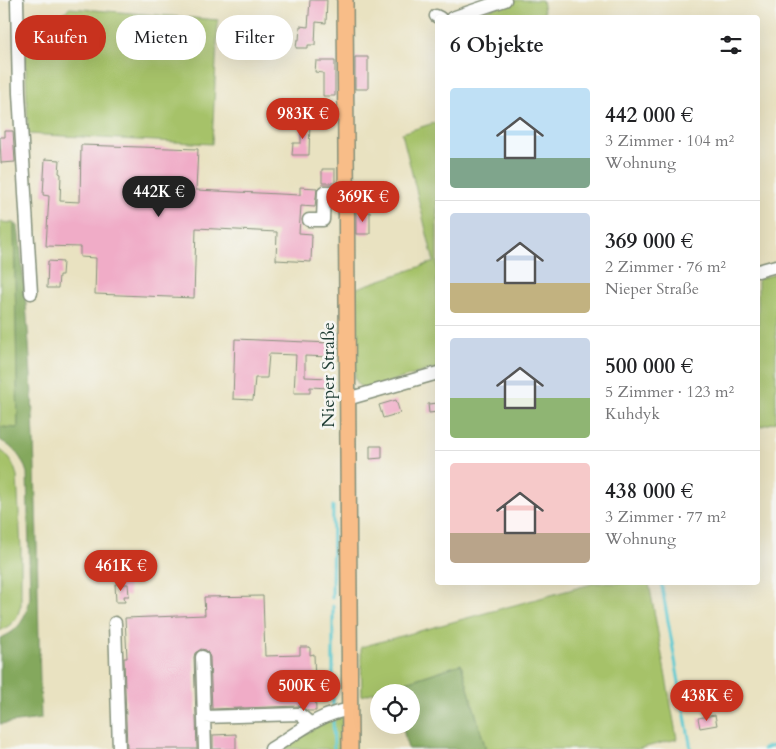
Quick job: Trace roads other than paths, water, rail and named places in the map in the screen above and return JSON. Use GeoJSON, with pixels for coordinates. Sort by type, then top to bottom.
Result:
{"type":"FeatureCollection","features":[{"type":"Feature","properties":{"kind":"main road","name":"Nieper Straße"},"geometry":{"type":"LineString","coordinates":[[345,0],[350,749]]}},
{"type":"Feature","properties":{"kind":"street"},"geometry":{"type":"LineString","coordinates":[[17,0],[20,102],[31,294]]}},
{"type":"Feature","properties":{"kind":"street"},"geometry":{"type":"LineString","coordinates":[[461,15],[505,0]]}},
{"type":"Feature","properties":{"kind":"street"},"geometry":{"type":"LineString","coordinates":[[309,220],[323,220],[324,192],[346,192]]}},
{"type":"Feature","properties":{"kind":"street"},"geometry":{"type":"LineString","coordinates":[[760,270],[776,266]]}},
{"type":"Feature","properties":{"kind":"street"},"geometry":{"type":"LineString","coordinates":[[347,399],[435,373]]}},
{"type":"Feature","properties":{"kind":"street"},"geometry":{"type":"LineString","coordinates":[[116,623],[120,749]]}},
{"type":"Feature","properties":{"kind":"street"},"geometry":{"type":"LineString","coordinates":[[202,657],[205,749]]}},
{"type":"Feature","properties":{"kind":"street"},"geometry":{"type":"LineString","coordinates":[[271,749],[311,724],[335,712],[350,710]]}},
{"type":"Feature","properties":{"kind":"street"},"geometry":{"type":"LineString","coordinates":[[204,717],[299,714],[311,724]]}},
{"type":"Feature","properties":{"kind":"waterway"},"geometry":{"type":"LineString","coordinates":[[332,598],[333,506]]}},
{"type":"Feature","properties":{"kind":"waterway"},"geometry":{"type":"LineString","coordinates":[[662,585],[691,749]]}},
{"type":"Feature","properties":{"kind":"waterway"},"geometry":{"type":"LineString","coordinates":[[333,606],[333,705]]}},
{"type":"Feature","properties":{"kind":"waterway"},"geometry":{"type":"LineString","coordinates":[[333,720],[334,749]]}},
{"type":"Feature","properties":{"kind":"waterway"},"geometry":{"type":"LineString","coordinates":[[763,749],[776,745]]}}]}
